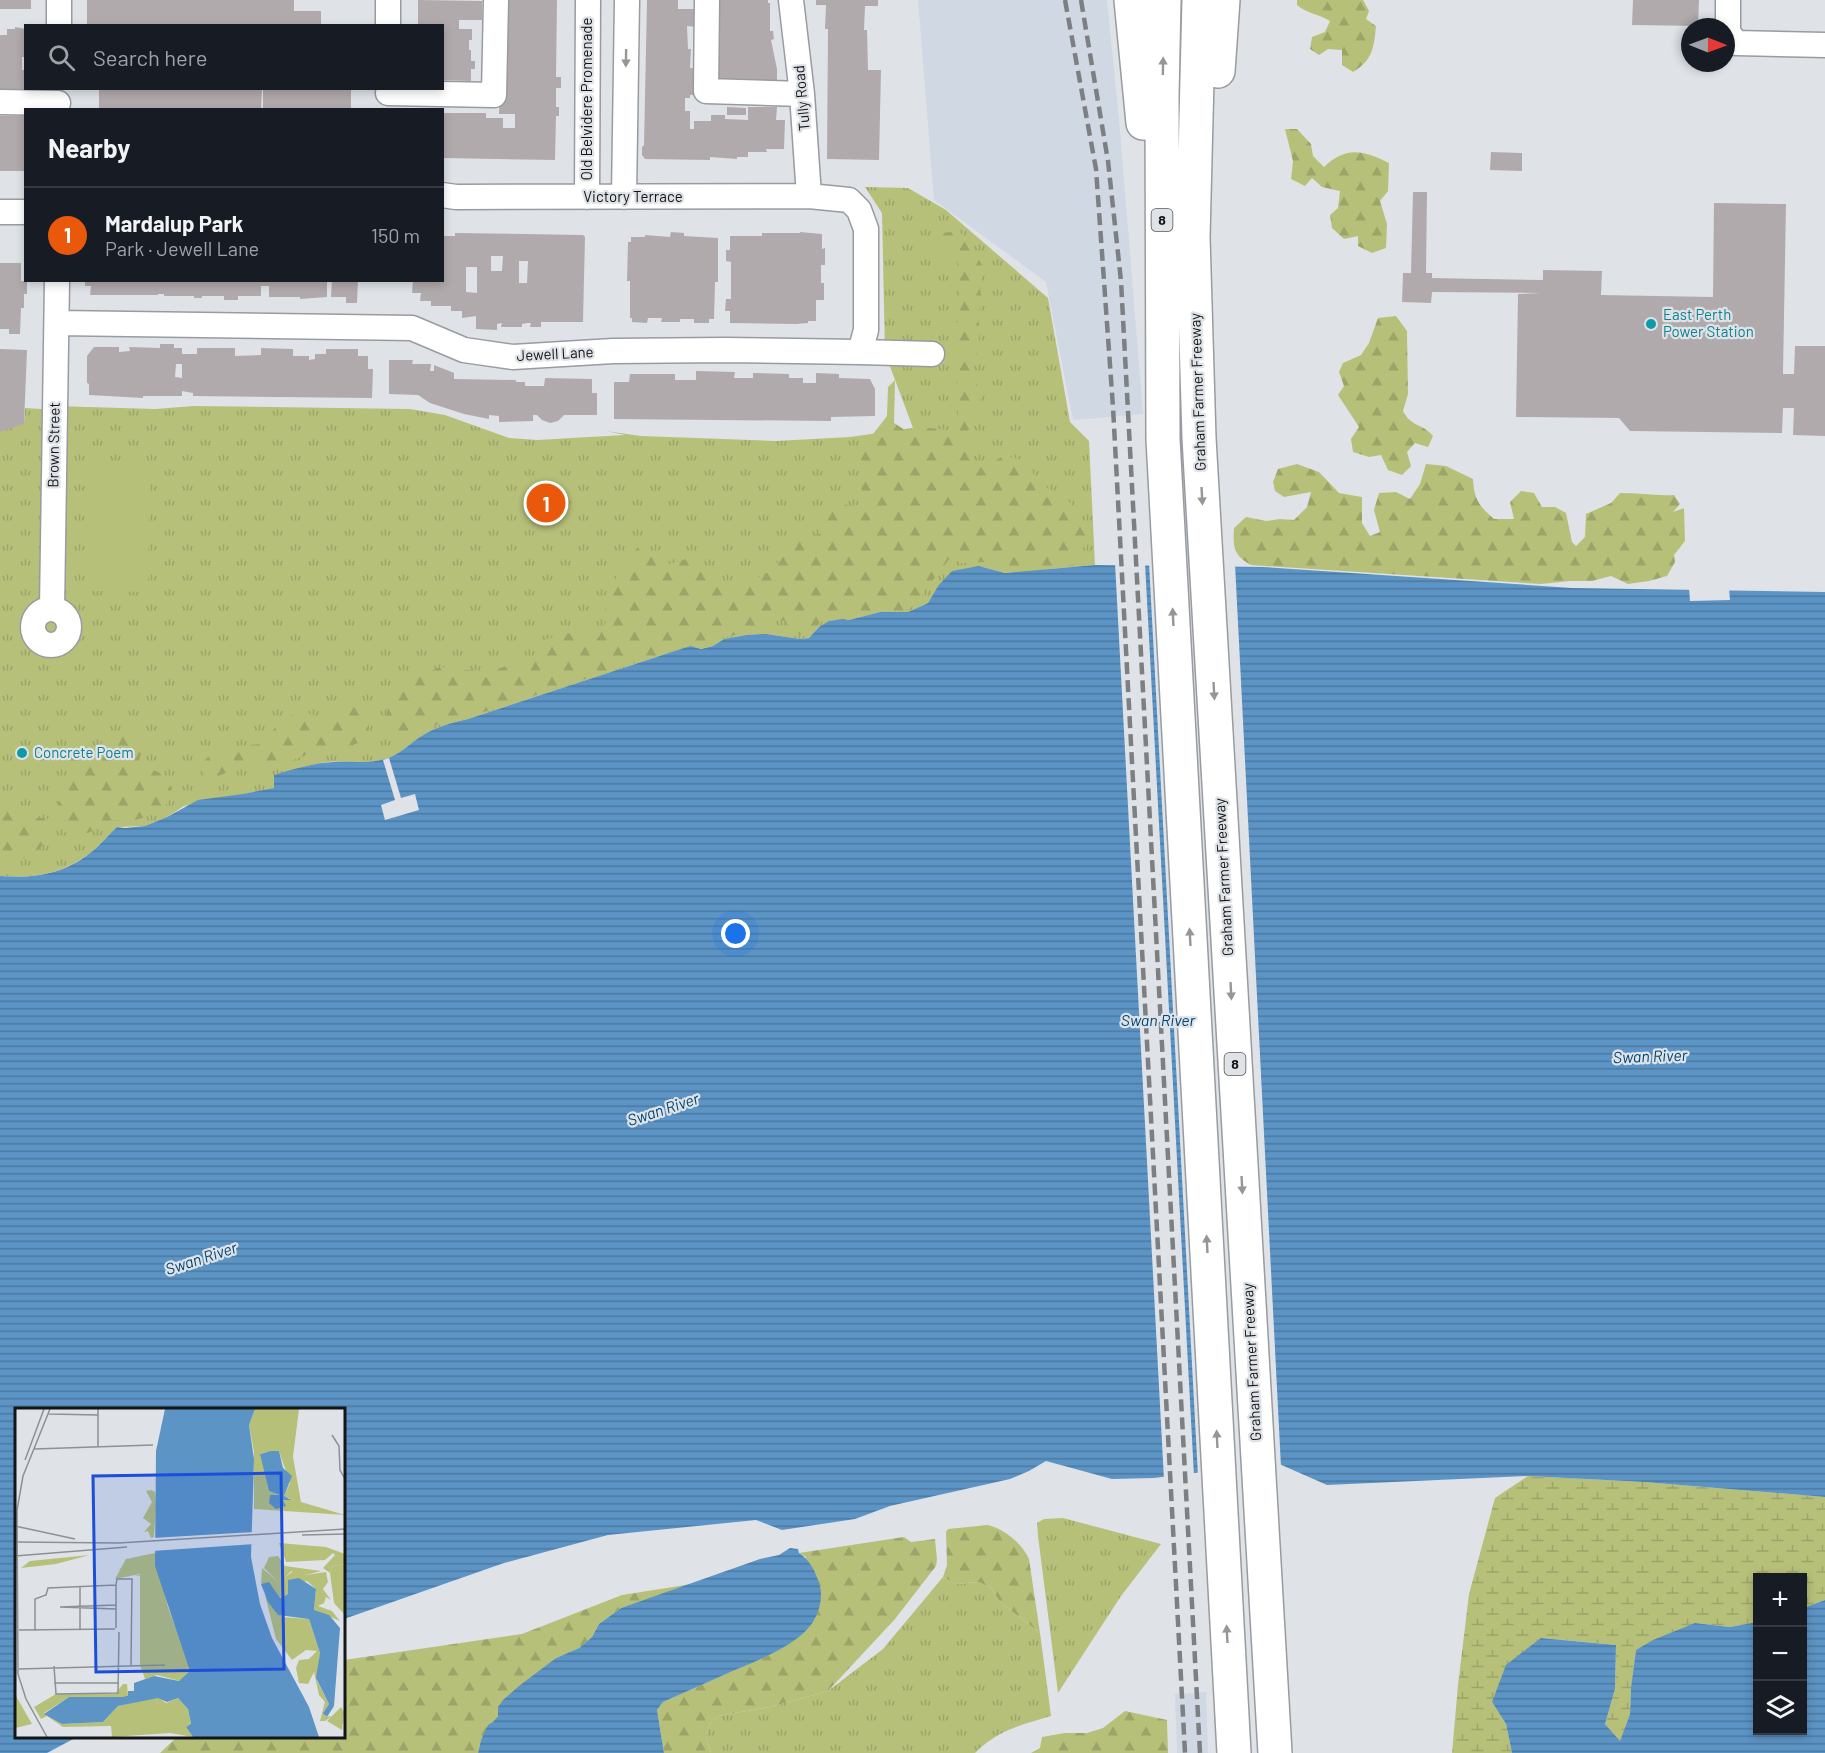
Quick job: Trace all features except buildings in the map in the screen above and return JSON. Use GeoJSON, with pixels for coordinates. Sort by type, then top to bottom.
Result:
{"type":"FeatureCollection","features":[{"type":"Feature","properties":{"kind":"highway"},"geometry":{"type":"LineString","coordinates":[[1131,0],[1141,99],[1163,440]]}},
{"type":"Feature","properties":{"kind":"highway","name":"8"},"geometry":{"type":"LineString","coordinates":[[1164,0],[1163,440],[1234,1753]]}},
{"type":"Feature","properties":{"kind":"highway","name":"Graham Farmer Freeway"},"geometry":{"type":"LineString","coordinates":[[1199,0],[1193,237],[1199,438],[1277,1753]]}},
{"type":"Feature","properties":{"kind":"highway"},"geometry":{"type":"LineString","coordinates":[[1199,438],[1223,0]]}},
{"type":"Feature","properties":{"kind":"street"},"geometry":{"type":"LineString","coordinates":[[59,0],[59,24]]}},
{"type":"Feature","properties":{"kind":"street"},"geometry":{"type":"LineString","coordinates":[[388,0],[388,24]]}},
{"type":"Feature","properties":{"kind":"street"},"geometry":{"type":"LineString","coordinates":[[388,97],[494,96],[496,0]]}},
{"type":"Feature","properties":{"kind":"street","name":"Old Belvidere Promenade"},"geometry":{"type":"LineString","coordinates":[[587,197],[588,0]]}},
{"type":"Feature","properties":{"kind":"street"},"geometry":{"type":"LineString","coordinates":[[624,197],[627,0]]}},
{"type":"Feature","properties":{"kind":"street"},"geometry":{"type":"LineString","coordinates":[[707,0],[706,91],[802,94]]}},
{"type":"Feature","properties":{"kind":"street","name":"Tully Road"},"geometry":{"type":"LineString","coordinates":[[791,0],[802,94],[809,196]]}},
{"type":"Feature","properties":{"kind":"street"},"geometry":{"type":"LineString","coordinates":[[1728,0],[1728,32],[1736,43],[1825,45]]}},
{"type":"Feature","properties":{"kind":"street"},"geometry":{"type":"LineString","coordinates":[[0,102],[58,100]]}},
{"type":"Feature","properties":{"kind":"street"},"geometry":{"type":"LineString","coordinates":[[809,196],[849,200],[860,210],[866,229],[866,330],[860,352]]}},
{"type":"Feature","properties":{"kind":"street","name":"Victory Terrace"},"geometry":{"type":"LineString","coordinates":[[447,198],[809,196]]}},
{"type":"Feature","properties":{"kind":"street"},"geometry":{"type":"LineString","coordinates":[[0,212],[24,212]]}},
{"type":"Feature","properties":{"kind":"street","name":"Brown Street"},"geometry":{"type":"LineString","coordinates":[[52,609],[57,282]]}},
{"type":"Feature","properties":{"kind":"street","name":"Jewell Lane"},"geometry":{"type":"LineString","coordinates":[[57,323],[412,328],[464,350],[513,357],[613,351],[725,350],[932,354]]}},
{"type":"Feature","properties":{"kind":"shaded area"},"geometry":{"type":"Polygon","coordinates":[[[918,0],[1107,0],[1143,414],[1073,420],[1046,282],[934,200],[918,0]]]}},
{"type":"Feature","properties":{"kind":"shaded area"},"geometry":{"type":"Polygon","coordinates":[[[1206,1692],[1208,1753],[1177,1753],[1175,1694],[1206,1692]]]}},
{"type":"Feature","properties":{"kind":"green space"},"geometry":{"type":"Polygon","coordinates":[[[1297,0],[1363,0],[1369,11],[1366,19],[1376,26],[1373,47],[1365,63],[1353,72],[1342,65],[1342,50],[1328,49],[1319,55],[1310,49],[1312,37],[1325,32],[1330,21],[1301,8],[1297,5],[1297,0]]]}},
{"type":"Feature","properties":{"kind":"green space"},"geometry":{"type":"Polygon","coordinates":[[[1285,129],[1297,129],[1311,144],[1313,156],[1324,167],[1340,156],[1355,152],[1371,155],[1389,163],[1388,191],[1380,201],[1387,224],[1386,248],[1372,253],[1358,246],[1358,236],[1344,239],[1332,228],[1330,215],[1338,208],[1340,191],[1322,187],[1312,178],[1305,186],[1291,179],[1293,161],[1285,129]]]}},
{"type":"Feature","properties":{"kind":"green space"},"geometry":{"type":"Polygon","coordinates":[[[865,187],[908,188],[946,210],[1048,298],[1070,422],[1089,441],[1095,565],[1005,573],[979,566],[938,586],[928,603],[908,612],[880,612],[849,620],[843,619],[819,627],[809,638],[766,634],[746,635],[724,639],[713,646],[700,649],[690,646],[443,726],[385,759],[371,762],[329,762],[308,766],[275,775],[275,788],[184,806],[167,817],[145,826],[117,827],[90,853],[58,870],[36,876],[0,876],[0,420],[24,424],[25,408],[56,410],[55,406],[155,409],[194,406],[410,409],[445,415],[509,438],[537,440],[625,435],[606,431],[641,436],[776,441],[850,437],[913,428],[885,353],[882,213],[865,187]]]}},
{"type":"Feature","properties":{"kind":"green space"},"geometry":{"type":"Polygon","coordinates":[[[959,231],[972,246],[984,269],[978,316],[980,333],[972,370],[981,397],[968,432],[970,454],[983,469],[1004,455],[1028,462],[1038,484],[1061,494],[1079,512],[1088,529],[1087,547],[1070,550],[1076,564],[1017,573],[1006,572],[986,562],[959,563],[954,553],[925,590],[919,602],[903,612],[882,610],[848,617],[836,616],[819,623],[807,635],[793,634],[784,621],[772,614],[767,628],[721,638],[706,647],[688,646],[474,715],[458,719],[450,718],[411,741],[402,738],[385,724],[389,701],[402,684],[440,667],[488,672],[512,664],[531,661],[544,640],[576,631],[599,637],[607,619],[604,600],[623,565],[638,547],[666,556],[664,566],[689,558],[714,579],[726,583],[738,582],[765,574],[783,557],[792,541],[820,534],[836,504],[867,506],[861,488],[860,467],[863,447],[887,416],[888,387],[895,380],[894,423],[905,430],[930,428],[948,430],[958,419],[956,328],[961,305],[957,275],[959,265],[955,260],[942,254],[935,243],[941,233],[959,231]]]}},
{"type":"Feature","properties":{"kind":"green space"},"geometry":{"type":"Polygon","coordinates":[[[1396,316],[1407,331],[1408,394],[1403,411],[1413,423],[1433,436],[1428,447],[1415,443],[1407,452],[1411,466],[1402,475],[1388,470],[1381,455],[1369,457],[1353,452],[1351,439],[1359,427],[1338,395],[1344,386],[1339,372],[1343,363],[1361,355],[1369,343],[1378,318],[1396,316]]]}},
{"type":"Feature","properties":{"kind":"green space"},"geometry":{"type":"Polygon","coordinates":[[[89,462],[149,463],[148,592],[87,591],[89,462]]]}},
{"type":"Feature","properties":{"kind":"green space"},"geometry":{"type":"Polygon","coordinates":[[[1297,464],[1319,472],[1339,493],[1362,497],[1362,523],[1370,536],[1380,532],[1374,510],[1379,493],[1396,492],[1410,499],[1420,484],[1426,464],[1446,466],[1473,479],[1478,502],[1494,519],[1514,519],[1510,502],[1521,491],[1534,493],[1542,507],[1555,507],[1566,513],[1572,542],[1576,546],[1585,537],[1586,514],[1611,503],[1620,493],[1674,495],[1680,504],[1673,512],[1684,508],[1685,541],[1674,555],[1675,562],[1667,576],[1628,584],[1611,576],[1592,581],[1541,584],[1251,565],[1235,550],[1234,528],[1246,517],[1266,521],[1294,520],[1307,507],[1311,492],[1284,497],[1275,491],[1273,482],[1278,469],[1297,464]]]}},
{"type":"Feature","properties":{"kind":"green space"},"geometry":{"type":"Polygon","coordinates":[[[347,705],[364,711],[369,727],[368,740],[326,753],[312,749],[304,756],[268,768],[251,762],[238,769],[233,762],[231,771],[213,778],[205,777],[203,762],[214,751],[226,754],[247,745],[263,744],[275,728],[290,716],[303,711],[317,717],[337,716],[347,705]]]}},
{"type":"Feature","properties":{"kind":"green space"},"geometry":{"type":"Polygon","coordinates":[[[114,734],[133,736],[145,744],[136,768],[153,770],[165,777],[172,788],[169,801],[159,813],[132,821],[114,820],[88,833],[63,832],[58,803],[67,786],[69,752],[82,746],[95,756],[104,738],[114,734]]]}},
{"type":"Feature","properties":{"kind":"green space"},"geometry":{"type":"Polygon","coordinates":[[[0,789],[9,813],[23,821],[47,818],[51,835],[40,849],[24,858],[0,860],[0,789]]]}},
{"type":"Feature","properties":{"kind":"green space"},"geometry":{"type":"Polygon","coordinates":[[[1528,1476],[1644,1482],[1825,1497],[1825,1600],[1807,1607],[1807,1573],[1753,1573],[1753,1623],[1730,1627],[1695,1623],[1636,1650],[1630,1714],[1620,1742],[1605,1724],[1615,1689],[1616,1645],[1542,1638],[1492,1702],[1506,1724],[1512,1753],[1452,1753],[1469,1594],[1495,1498],[1528,1476]]]}},
{"type":"Feature","properties":{"kind":"green space"},"geometry":{"type":"Polygon","coordinates":[[[1063,1518],[1161,1544],[1121,1596],[1058,1693],[1037,1523],[1044,1519],[1063,1518]]]}},
{"type":"Feature","properties":{"kind":"green space"},"geometry":{"type":"Polygon","coordinates":[[[988,1525],[1012,1538],[1029,1559],[1040,1633],[1000,1602],[991,1588],[979,1582],[956,1584],[943,1577],[947,1565],[946,1532],[948,1529],[988,1525]]]}},
{"type":"Feature","properties":{"kind":"green space"},"geometry":{"type":"Polygon","coordinates":[[[904,1537],[911,1542],[935,1539],[936,1566],[895,1619],[828,1691],[770,1707],[718,1716],[710,1723],[706,1736],[711,1753],[664,1753],[657,1710],[663,1702],[768,1655],[791,1642],[806,1557],[799,1553],[904,1537]]]}},
{"type":"Feature","properties":{"kind":"green space"},"geometry":{"type":"Polygon","coordinates":[[[943,1577],[956,1584],[979,1582],[991,1588],[1000,1602],[1040,1633],[1051,1716],[1001,1734],[975,1753],[711,1753],[706,1736],[710,1723],[718,1716],[770,1707],[828,1691],[883,1649],[943,1577]]]}},
{"type":"Feature","properties":{"kind":"green space"},"geometry":{"type":"Polygon","coordinates":[[[692,1584],[621,1608],[599,1624],[592,1637],[579,1648],[556,1658],[498,1716],[481,1740],[478,1753],[160,1753],[176,1738],[345,1738],[345,1660],[522,1634],[622,1595],[692,1584]]]}},
{"type":"Feature","properties":{"kind":"green space"},"geometry":{"type":"Polygon","coordinates":[[[1125,1711],[1167,1720],[1168,1753],[1031,1753],[1040,1748],[1042,1737],[1065,1733],[1087,1733],[1103,1728],[1125,1711]]]}},
{"type":"Feature","properties":{"kind":"water","name":"Swan River"},"geometry":{"type":"Polygon","coordinates":[[[1095,565],[1263,567],[1572,588],[1825,592],[1825,1497],[1644,1482],[1528,1476],[1327,1485],[1277,1463],[1154,1478],[1112,1479],[1046,1461],[1010,1479],[890,1506],[855,1519],[782,1530],[756,1520],[608,1535],[504,1563],[345,1619],[345,1408],[15,1408],[15,1738],[75,1738],[47,1753],[0,1753],[0,876],[24,877],[48,874],[80,860],[117,827],[145,826],[198,800],[274,788],[274,775],[304,767],[326,763],[379,761],[443,726],[690,646],[701,649],[713,646],[724,639],[746,635],[766,634],[809,638],[819,627],[829,621],[849,620],[880,612],[908,612],[928,603],[938,586],[952,571],[979,566],[1005,573],[1095,565]]]}},
{"type":"Feature","properties":{"kind":"water"},"geometry":{"type":"Polygon","coordinates":[[[790,1548],[798,1549],[799,1553],[809,1562],[819,1583],[821,1599],[813,1622],[803,1634],[775,1652],[663,1702],[657,1710],[664,1753],[478,1753],[488,1725],[498,1716],[498,1707],[503,1700],[556,1658],[579,1648],[592,1637],[599,1624],[621,1608],[760,1559],[779,1555],[790,1548]]]}},
{"type":"Feature","properties":{"kind":"water"},"geometry":{"type":"Polygon","coordinates":[[[1825,1600],[1825,1753],[1512,1753],[1506,1724],[1492,1702],[1506,1665],[1541,1638],[1616,1645],[1615,1689],[1605,1724],[1620,1741],[1630,1714],[1636,1650],[1653,1640],[1695,1623],[1730,1627],[1753,1623],[1753,1735],[1807,1735],[1807,1607],[1825,1600]]]}},
{"type":"Feature","properties":{"kind":"pier"},"geometry":{"type":"Polygon","coordinates":[[[1115,563],[1145,563],[1194,1476],[1164,1480],[1115,563]]]}},
{"type":"Feature","properties":{"kind":"pier"},"geometry":{"type":"Polygon","coordinates":[[[1149,563],[1235,564],[1281,1467],[1198,1476],[1149,563]]]}},
{"type":"Feature","properties":{"kind":"pier"},"geometry":{"type":"Polygon","coordinates":[[[1689,587],[1729,588],[1730,600],[1690,601],[1689,587]]]}},
{"type":"Feature","properties":{"kind":"pier"},"geometry":{"type":"Polygon","coordinates":[[[389,758],[401,798],[415,794],[419,810],[385,820],[381,805],[395,800],[383,760],[389,758]]]}},
{"type":"Feature","properties":{"kind":"railway"},"geometry":{"type":"LineString","coordinates":[[1065,0],[1096,169],[1113,407],[1185,1753]]}},
{"type":"Feature","properties":{"kind":"railway"},"geometry":{"type":"LineString","coordinates":[[1081,0],[1108,161],[1121,281],[1200,1753]]}},
{"type":"Feature","properties":{"kind":"place","name":"East Perth Power Station"},"geometry":{"type":"Point","coordinates":[1651,324]}},
{"type":"Feature","properties":{"kind":"place","name":"Mardalup Park"},"geometry":{"type":"Point","coordinates":[546,503]}},
{"type":"Feature","properties":{"kind":"place","name":"Concrete Poem"},"geometry":{"type":"Point","coordinates":[22,753]}}]}
